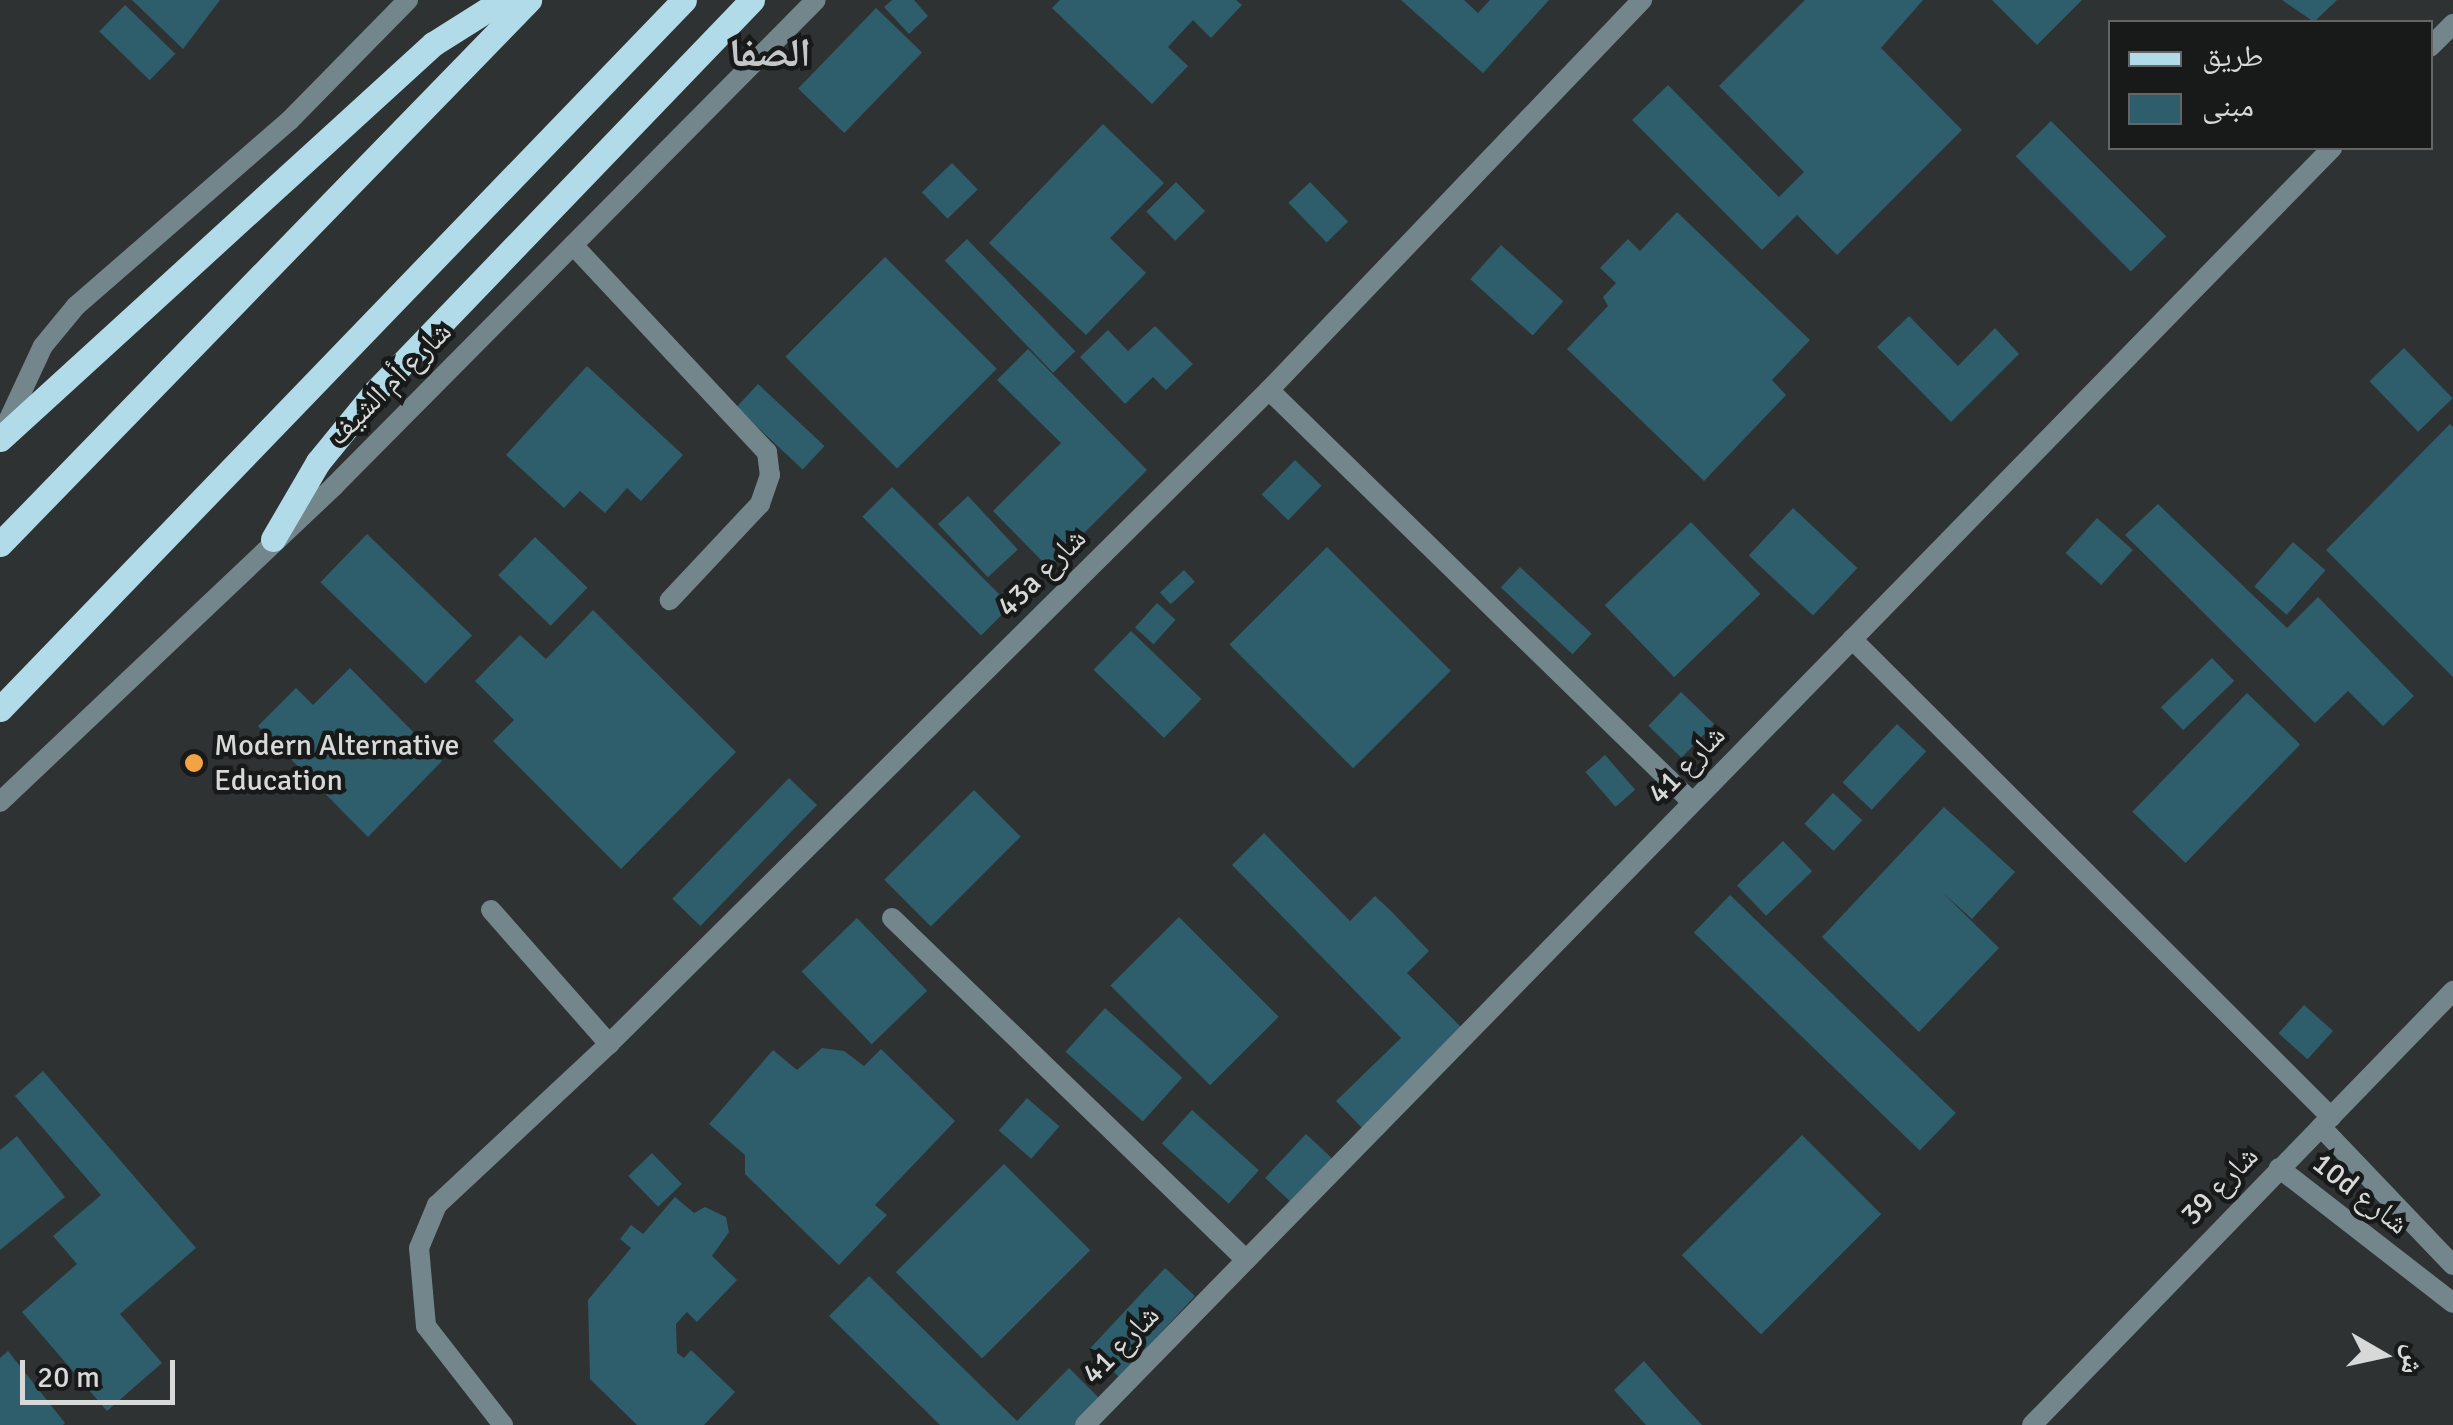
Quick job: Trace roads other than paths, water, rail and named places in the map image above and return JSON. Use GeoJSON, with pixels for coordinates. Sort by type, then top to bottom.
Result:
{"type":"FeatureCollection","features":[{"type":"Feature","properties":{"kind":"main road"},"geometry":{"type":"LineString","coordinates":[[0,439],[433,44],[503,0]]}},
{"type":"Feature","properties":{"kind":"main road"},"geometry":{"type":"LineString","coordinates":[[0,544],[529,0]]}},
{"type":"Feature","properties":{"kind":"main road","name":"شارع أم الشيف"},"geometry":{"type":"LineString","coordinates":[[0,708],[684,0]]}},
{"type":"Feature","properties":{"kind":"main road"},"geometry":{"type":"LineString","coordinates":[[273,539],[318,462],[375,392],[752,0]]}},
{"type":"Feature","properties":{"kind":"street"},"geometry":{"type":"LineString","coordinates":[[0,439],[43,346],[76,306],[289,121],[408,0]]}},
{"type":"Feature","properties":{"kind":"street","name":"شارع أم الشيف"},"geometry":{"type":"LineString","coordinates":[[0,802],[573,245],[816,0]]}},
{"type":"Feature","properties":{"kind":"street","name":"43a شارع"},"geometry":{"type":"LineString","coordinates":[[503,1425],[443,1355],[417,1294],[419,1248],[436,1205],[610,1044],[1269,390],[1642,0]]}},
{"type":"Feature","properties":{"kind":"street"},"geometry":{"type":"LineString","coordinates":[[2433,44],[2453,24]]}},
{"type":"Feature","properties":{"kind":"street","name":"شارع 41"},"geometry":{"type":"LineString","coordinates":[[1085,1425],[2330,150]]}},
{"type":"Feature","properties":{"kind":"street"},"geometry":{"type":"LineString","coordinates":[[573,245],[767,452],[770,475],[760,504],[670,600]]}},
{"type":"Feature","properties":{"kind":"street"},"geometry":{"type":"LineString","coordinates":[[1269,390],[1692,802]]}},
{"type":"Feature","properties":{"kind":"street","name":"10d شارع"},"geometry":{"type":"LineString","coordinates":[[1852,639],[2326,1122],[2453,1265]]}},
{"type":"Feature","properties":{"kind":"street"},"geometry":{"type":"LineString","coordinates":[[491,910],[610,1044]]}},
{"type":"Feature","properties":{"kind":"street"},"geometry":{"type":"LineString","coordinates":[[892,918],[1246,1260]]}},
{"type":"Feature","properties":{"kind":"street","name":"شارع 39"},"geometry":{"type":"LineString","coordinates":[[2032,1425],[2453,991]]}},
{"type":"Feature","properties":{"kind":"street","name":"10d شارع"},"geometry":{"type":"LineString","coordinates":[[2279,1168],[2453,1303]]}},
{"type":"Feature","properties":{"kind":"place","name":"Modern Alternative Education"},"geometry":{"type":"Point","coordinates":[194,763]}},
{"type":"Feature","properties":{"kind":"district","name":"الصفا"},"geometry":{"type":"Point","coordinates":[770,53]}}]}
